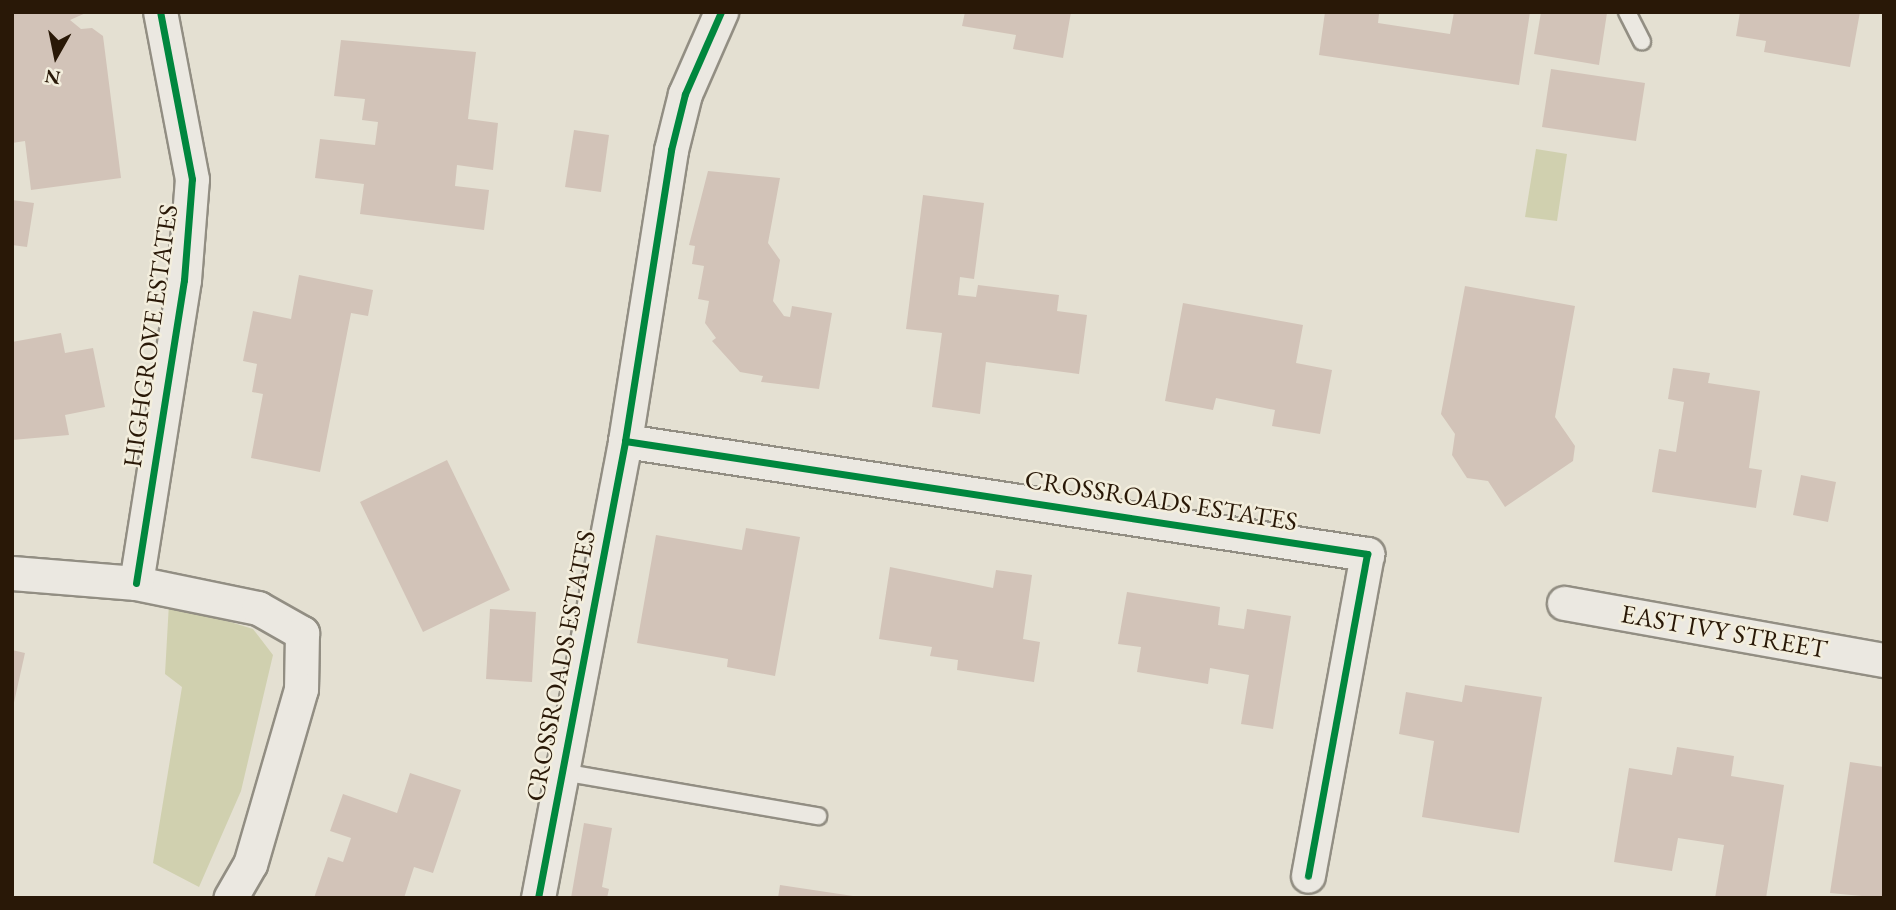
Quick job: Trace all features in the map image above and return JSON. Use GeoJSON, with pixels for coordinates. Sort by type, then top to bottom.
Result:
{"type":"FeatureCollection","features":[{"type":"Feature","properties":{"kind":"street","name":"HIGHGROVE ESTATES"},"geometry":{"type":"LineString","coordinates":[[136,583],[184,279],[192,179],[160,12]]}},
{"type":"Feature","properties":{"kind":"street","name":"CROSSROADS ESTATES"},"geometry":{"type":"LineString","coordinates":[[538,898],[625,441],[671,150],[685,94],[721,12]]}},
{"type":"Feature","properties":{"kind":"street","name":"CROSSROADS ESTATES"},"geometry":{"type":"LineString","coordinates":[[625,441],[1367,554],[1308,876]]}},
{"type":"Feature","properties":{"kind":"street"},"geometry":{"type":"LineString","coordinates":[[12,573],[136,583],[258,608],[302,633],[301,689],[250,864],[230,898]]}},
{"type":"Feature","properties":{"kind":"street","name":"EAST IVY STREET"},"geometry":{"type":"LineString","coordinates":[[1564,603],[1884,660]]}},
{"type":"Feature","properties":{"kind":"lane"},"geometry":{"type":"LineString","coordinates":[[1627,12],[1642,41]]}},
{"type":"Feature","properties":{"kind":"lane"},"geometry":{"type":"LineString","coordinates":[[562,772],[818,816]]}},
{"type":"Feature","properties":{"kind":"green space"},"geometry":{"type":"Polygon","coordinates":[[[1536,149],[1567,154],[1557,221],[1525,217],[1536,149]]]}},
{"type":"Feature","properties":{"kind":"green space"},"geometry":{"type":"Polygon","coordinates":[[[169,603],[253,629],[273,655],[241,791],[199,887],[153,863],[182,687],[165,674],[169,603]]]}},
{"type":"Feature","properties":{"kind":"building"},"geometry":{"type":"Polygon","coordinates":[[[12,12],[88,12],[70,20],[81,29],[92,28],[103,36],[121,178],[31,190],[25,141],[12,143],[12,12]]]}},
{"type":"Feature","properties":{"kind":"building"},"geometry":{"type":"Polygon","coordinates":[[[965,12],[1071,12],[1063,58],[1013,49],[1016,35],[962,26],[965,12]]]}},
{"type":"Feature","properties":{"kind":"building"},"geometry":{"type":"Polygon","coordinates":[[[1325,12],[1379,14],[1378,23],[1450,34],[1454,12],[1530,12],[1519,85],[1319,55],[1325,12]]]}},
{"type":"Feature","properties":{"kind":"building"},"geometry":{"type":"Polygon","coordinates":[[[1541,12],[1607,13],[1599,65],[1534,54],[1541,12]]]}},
{"type":"Feature","properties":{"kind":"building"},"geometry":{"type":"Polygon","coordinates":[[[1740,12],[1860,12],[1850,67],[1764,52],[1766,41],[1736,36],[1740,12]]]}},
{"type":"Feature","properties":{"kind":"building"},"geometry":{"type":"Polygon","coordinates":[[[341,40],[476,52],[468,119],[498,123],[493,170],[457,165],[455,186],[489,190],[484,230],[360,214],[364,184],[315,178],[320,139],[375,145],[378,122],[362,120],[365,99],[334,96],[341,40]]]}},
{"type":"Feature","properties":{"kind":"building"},"geometry":{"type":"Polygon","coordinates":[[[1551,69],[1645,83],[1636,141],[1542,127],[1551,69]]]}},
{"type":"Feature","properties":{"kind":"building"},"geometry":{"type":"Polygon","coordinates":[[[574,130],[609,135],[601,192],[565,187],[574,130]]]}},
{"type":"Feature","properties":{"kind":"building"},"geometry":{"type":"Polygon","coordinates":[[[708,171],[780,178],[768,243],[780,260],[773,301],[784,316],[790,317],[792,306],[832,313],[819,389],[761,382],[763,376],[740,372],[712,341],[716,338],[705,323],[709,301],[698,299],[704,266],[692,264],[695,246],[689,245],[708,171]]]}},
{"type":"Feature","properties":{"kind":"building"},"geometry":{"type":"Polygon","coordinates":[[[923,195],[984,203],[974,279],[960,277],[958,295],[976,297],[978,285],[1059,295],[1057,311],[1087,315],[1079,374],[986,362],[980,414],[932,407],[942,333],[906,329],[923,195]]]}},
{"type":"Feature","properties":{"kind":"building"},"geometry":{"type":"Polygon","coordinates":[[[12,200],[34,203],[27,247],[12,245],[12,200]]]}},
{"type":"Feature","properties":{"kind":"building"},"geometry":{"type":"Polygon","coordinates":[[[299,275],[373,290],[368,316],[351,313],[320,472],[251,458],[263,394],[252,392],[257,364],[243,361],[253,311],[291,319],[299,275]]]}},
{"type":"Feature","properties":{"kind":"building"},"geometry":{"type":"Polygon","coordinates":[[[1465,286],[1575,306],[1555,417],[1575,446],[1573,461],[1505,507],[1488,481],[1467,478],[1452,455],[1455,434],[1441,414],[1465,286]]]}},
{"type":"Feature","properties":{"kind":"building"},"geometry":{"type":"Polygon","coordinates":[[[1183,303],[1303,325],[1296,363],[1332,370],[1320,434],[1272,426],[1275,410],[1216,398],[1213,410],[1165,401],[1183,303]]]}},
{"type":"Feature","properties":{"kind":"building"},"geometry":{"type":"Polygon","coordinates":[[[61,333],[65,353],[93,348],[105,407],[65,415],[69,435],[12,440],[12,342],[61,333]]]}},
{"type":"Feature","properties":{"kind":"building"},"geometry":{"type":"Polygon","coordinates":[[[1673,368],[1710,373],[1708,383],[1760,391],[1749,468],[1762,470],[1756,508],[1652,492],[1659,449],[1676,452],[1684,402],[1668,399],[1673,368]]]}},
{"type":"Feature","properties":{"kind":"building"},"geometry":{"type":"Polygon","coordinates":[[[447,460],[510,590],[423,632],[360,502],[447,460]]]}},
{"type":"Feature","properties":{"kind":"building"},"geometry":{"type":"Polygon","coordinates":[[[1801,475],[1836,482],[1828,522],[1793,515],[1801,475]]]}},
{"type":"Feature","properties":{"kind":"building"},"geometry":{"type":"Polygon","coordinates":[[[746,528],[800,537],[775,676],[727,667],[728,659],[637,643],[656,535],[742,550],[746,528]]]}},
{"type":"Feature","properties":{"kind":"building"},"geometry":{"type":"Polygon","coordinates":[[[890,567],[993,588],[996,570],[1032,575],[1023,639],[1040,642],[1034,682],[957,670],[958,660],[930,656],[932,647],[879,639],[890,567]]]}},
{"type":"Feature","properties":{"kind":"building"},"geometry":{"type":"Polygon","coordinates":[[[1127,592],[1220,607],[1218,625],[1244,629],[1247,609],[1291,616],[1273,729],[1241,724],[1249,675],[1210,668],[1208,684],[1137,672],[1141,647],[1118,644],[1127,592]]]}},
{"type":"Feature","properties":{"kind":"building"},"geometry":{"type":"Polygon","coordinates":[[[490,609],[536,612],[532,682],[486,679],[490,609]]]}},
{"type":"Feature","properties":{"kind":"building"},"geometry":{"type":"Polygon","coordinates":[[[12,650],[25,653],[13,707],[12,706],[12,650]]]}},
{"type":"Feature","properties":{"kind":"building"},"geometry":{"type":"Polygon","coordinates":[[[1465,685],[1542,697],[1519,833],[1422,817],[1434,741],[1399,734],[1406,692],[1462,702],[1465,685]]]}},
{"type":"Feature","properties":{"kind":"building"},"geometry":{"type":"Polygon","coordinates":[[[1677,747],[1734,756],[1731,776],[1784,785],[1766,898],[1715,898],[1724,845],[1678,838],[1672,871],[1614,862],[1629,768],[1672,775],[1677,747]]]}},
{"type":"Feature","properties":{"kind":"building"},"geometry":{"type":"Polygon","coordinates":[[[1850,762],[1884,767],[1883,898],[1830,893],[1850,762]]]}},
{"type":"Feature","properties":{"kind":"building"},"geometry":{"type":"Polygon","coordinates":[[[410,773],[461,790],[433,873],[414,867],[404,898],[314,898],[328,857],[343,862],[351,838],[330,831],[343,794],[397,813],[410,773]]]}},
{"type":"Feature","properties":{"kind":"building"},"geometry":{"type":"Polygon","coordinates":[[[584,823],[612,828],[602,887],[609,889],[607,898],[571,898],[584,823]]]}},
{"type":"Feature","properties":{"kind":"building"},"geometry":{"type":"Polygon","coordinates":[[[780,885],[853,896],[853,898],[778,898],[780,885]]]}},
{"type":"Feature","properties":{"kind":"cycle path"},"geometry":{"type":"LineString","coordinates":[[136,583],[184,280],[192,179],[160,12]]}},
{"type":"Feature","properties":{"kind":"cycle path"},"geometry":{"type":"LineString","coordinates":[[538,898],[625,441],[671,150],[685,94],[721,12]]}},
{"type":"Feature","properties":{"kind":"cycle path"},"geometry":{"type":"LineString","coordinates":[[625,441],[1367,554],[1308,876]]}}]}
